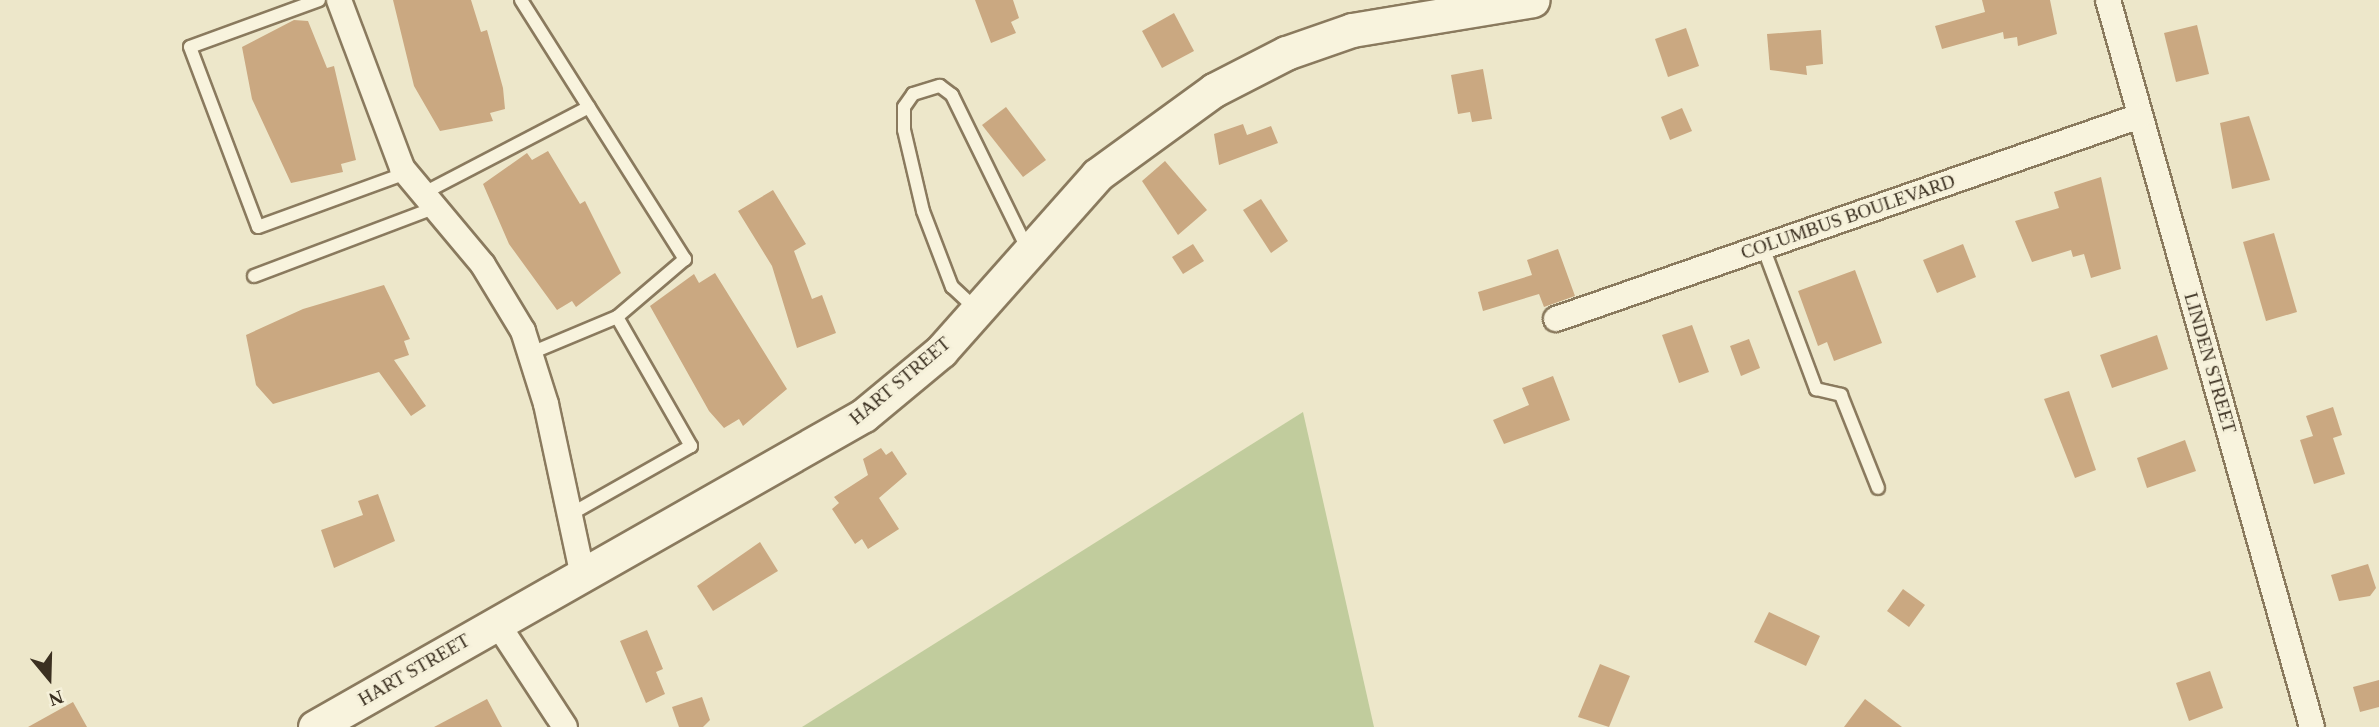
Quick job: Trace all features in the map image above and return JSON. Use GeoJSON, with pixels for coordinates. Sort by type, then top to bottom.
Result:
{"type":"FeatureCollection","features":[{"type":"Feature","properties":{"kind":"main road","name":"HART STREET"},"geometry":{"type":"LineString","coordinates":[[315,727],[864,415],[941,351],[1028,250],[1124,152],[1249,71],[1386,21],[1533,0]]}},
{"type":"Feature","properties":{"kind":"street"},"geometry":{"type":"LineString","coordinates":[[338,0],[406,173],[499,287],[531,353],[583,576]]}},
{"type":"Feature","properties":{"kind":"street","name":"LINDEN STREET"},"geometry":{"type":"LineString","coordinates":[[2108,0],[2312,727]]}},
{"type":"Feature","properties":{"kind":"street","name":"COLUMBUS BOULEVARD"},"geometry":{"type":"LineString","coordinates":[[1556,319],[2140,116]]}},
{"type":"Feature","properties":{"kind":"street"},"geometry":{"type":"LineString","coordinates":[[497,623],[565,727]]}},
{"type":"Feature","properties":{"kind":"lane"},"geometry":{"type":"LineString","coordinates":[[319,0],[190,47],[258,227],[406,173]]}},
{"type":"Feature","properties":{"kind":"lane"},"geometry":{"type":"LineString","coordinates":[[521,0],[685,259],[617,317],[531,353]]}},
{"type":"Feature","properties":{"kind":"lane"},"geometry":{"type":"LineString","coordinates":[[976,309],[951,287],[923,211],[904,130],[904,107],[913,94],[940,86],[952,95],[1028,250]]}},
{"type":"Feature","properties":{"kind":"lane"},"geometry":{"type":"LineString","coordinates":[[254,276],[428,201],[589,107]]}},
{"type":"Feature","properties":{"kind":"lane"},"geometry":{"type":"LineString","coordinates":[[1763,247],[1816,389],[1841,395],[1878,488]]}},
{"type":"Feature","properties":{"kind":"lane"},"geometry":{"type":"LineString","coordinates":[[569,515],[691,446],[617,317]]}},
{"type":"Feature","properties":{"kind":"green space"},"geometry":{"type":"Polygon","coordinates":[[[1303,412],[1374,727],[802,727],[1303,412]]]}},
{"type":"Feature","properties":{"kind":"building"},"geometry":{"type":"Polygon","coordinates":[[[393,0],[471,0],[481,32],[487,30],[503,88],[505,109],[490,113],[493,121],[440,131],[414,86],[393,0]]]}},
{"type":"Feature","properties":{"kind":"building"},"geometry":{"type":"Polygon","coordinates":[[[975,0],[1013,0],[1019,18],[1011,22],[1016,33],[991,43],[975,0]]]}},
{"type":"Feature","properties":{"kind":"building"},"geometry":{"type":"Polygon","coordinates":[[[1982,0],[2050,0],[2057,34],[2018,46],[2017,37],[2004,39],[2003,32],[1942,49],[1935,26],[1985,12],[1982,0]]]}},
{"type":"Feature","properties":{"kind":"building"},"geometry":{"type":"Polygon","coordinates":[[[1174,13],[1194,51],[1162,68],[1142,31],[1174,13]]]}},
{"type":"Feature","properties":{"kind":"building"},"geometry":{"type":"Polygon","coordinates":[[[294,20],[308,21],[327,68],[334,66],[356,160],[341,164],[343,172],[291,183],[252,99],[242,47],[294,20]]]}},
{"type":"Feature","properties":{"kind":"building"},"geometry":{"type":"Polygon","coordinates":[[[2197,25],[2209,74],[2176,82],[2164,33],[2197,25]]]}},
{"type":"Feature","properties":{"kind":"building"},"geometry":{"type":"Polygon","coordinates":[[[1686,28],[1699,66],[1668,77],[1655,39],[1686,28]]]}},
{"type":"Feature","properties":{"kind":"building"},"geometry":{"type":"Polygon","coordinates":[[[1821,30],[1823,64],[1806,66],[1807,75],[1770,70],[1767,34],[1821,30]]]}},
{"type":"Feature","properties":{"kind":"building"},"geometry":{"type":"Polygon","coordinates":[[[1483,69],[1492,119],[1472,122],[1470,112],[1458,114],[1451,75],[1483,69]]]}},
{"type":"Feature","properties":{"kind":"building"},"geometry":{"type":"Polygon","coordinates":[[[1006,107],[1046,160],[1023,177],[982,125],[1006,107]]]}},
{"type":"Feature","properties":{"kind":"building"},"geometry":{"type":"Polygon","coordinates":[[[1682,108],[1692,131],[1670,140],[1661,117],[1682,108]]]}},
{"type":"Feature","properties":{"kind":"building"},"geometry":{"type":"Polygon","coordinates":[[[2249,116],[2270,180],[2232,189],[2220,123],[2249,116]]]}},
{"type":"Feature","properties":{"kind":"building"},"geometry":{"type":"Polygon","coordinates":[[[1243,124],[1247,135],[1271,126],[1278,143],[1219,165],[1214,134],[1243,124]]]}},
{"type":"Feature","properties":{"kind":"building"},"geometry":{"type":"Polygon","coordinates":[[[548,151],[580,204],[585,201],[621,273],[576,307],[572,301],[557,310],[509,244],[483,184],[527,153],[532,160],[548,151]]]}},
{"type":"Feature","properties":{"kind":"building"},"geometry":{"type":"Polygon","coordinates":[[[1165,161],[1207,210],[1178,235],[1142,181],[1165,161]]]}},
{"type":"Feature","properties":{"kind":"building"},"geometry":{"type":"Polygon","coordinates":[[[2101,177],[2121,269],[2091,278],[2084,254],[2073,257],[2071,250],[2032,262],[2015,221],[2059,208],[2054,192],[2101,177]]]}},
{"type":"Feature","properties":{"kind":"building"},"geometry":{"type":"Polygon","coordinates":[[[773,190],[806,244],[794,251],[812,299],[822,295],[836,333],[797,348],[772,266],[738,211],[773,190]]]}},
{"type":"Feature","properties":{"kind":"building"},"geometry":{"type":"Polygon","coordinates":[[[1261,199],[1288,241],[1271,253],[1243,210],[1261,199]]]}},
{"type":"Feature","properties":{"kind":"building"},"geometry":{"type":"Polygon","coordinates":[[[2274,233],[2297,312],[2266,321],[2243,242],[2274,233]]]}},
{"type":"Feature","properties":{"kind":"building"},"geometry":{"type":"Polygon","coordinates":[[[1193,244],[1204,261],[1183,274],[1172,257],[1193,244]]]}},
{"type":"Feature","properties":{"kind":"building"},"geometry":{"type":"Polygon","coordinates":[[[1963,244],[1976,277],[1937,293],[1923,260],[1963,244]]]}},
{"type":"Feature","properties":{"kind":"building"},"geometry":{"type":"Polygon","coordinates":[[[1558,249],[1575,296],[1544,307],[1539,294],[1483,311],[1478,292],[1532,275],[1527,260],[1558,249]]]}},
{"type":"Feature","properties":{"kind":"building"},"geometry":{"type":"Polygon","coordinates":[[[1855,270],[1882,343],[1834,361],[1827,342],[1818,346],[1798,291],[1855,270]]]}},
{"type":"Feature","properties":{"kind":"building"},"geometry":{"type":"Polygon","coordinates":[[[715,273],[787,389],[743,426],[739,419],[724,428],[709,411],[650,306],[694,274],[699,283],[715,273]]]}},
{"type":"Feature","properties":{"kind":"building"},"geometry":{"type":"Polygon","coordinates":[[[384,285],[410,339],[404,341],[409,355],[394,360],[426,406],[411,416],[379,372],[273,404],[256,385],[246,335],[303,309],[384,285]]]}},
{"type":"Feature","properties":{"kind":"building"},"geometry":{"type":"Polygon","coordinates":[[[1692,325],[1709,372],[1679,383],[1662,335],[1692,325]]]}},
{"type":"Feature","properties":{"kind":"building"},"geometry":{"type":"Polygon","coordinates":[[[2157,335],[2168,369],[2112,388],[2100,355],[2157,335]]]}},
{"type":"Feature","properties":{"kind":"building"},"geometry":{"type":"Polygon","coordinates":[[[1749,339],[1760,368],[1741,376],[1730,346],[1749,339]]]}},
{"type":"Feature","properties":{"kind":"building"},"geometry":{"type":"Polygon","coordinates":[[[1553,376],[1570,420],[1504,444],[1493,420],[1529,405],[1522,388],[1553,376]]]}},
{"type":"Feature","properties":{"kind":"building"},"geometry":{"type":"Polygon","coordinates":[[[2069,391],[2096,470],[2075,478],[2044,399],[2069,391]]]}},
{"type":"Feature","properties":{"kind":"building"},"geometry":{"type":"Polygon","coordinates":[[[2333,407],[2342,435],[2333,438],[2345,474],[2314,484],[2300,440],[2313,436],[2306,416],[2333,407]]]}},
{"type":"Feature","properties":{"kind":"building"},"geometry":{"type":"Polygon","coordinates":[[[2185,440],[2196,471],[2147,488],[2137,458],[2185,440]]]}},
{"type":"Feature","properties":{"kind":"building"},"geometry":{"type":"Polygon","coordinates":[[[881,448],[886,455],[892,451],[907,474],[879,498],[899,529],[868,549],[862,539],[855,544],[832,509],[839,503],[834,497],[868,475],[863,459],[881,448]]]}},
{"type":"Feature","properties":{"kind":"building"},"geometry":{"type":"Polygon","coordinates":[[[378,494],[395,541],[334,568],[321,530],[363,515],[358,501],[378,494]]]}},
{"type":"Feature","properties":{"kind":"building"},"geometry":{"type":"Polygon","coordinates":[[[760,542],[778,571],[713,611],[697,586],[760,542]]]}},
{"type":"Feature","properties":{"kind":"building"},"geometry":{"type":"Polygon","coordinates":[[[2368,564],[2376,588],[2370,596],[2339,601],[2331,575],[2368,564]]]}},
{"type":"Feature","properties":{"kind":"building"},"geometry":{"type":"Polygon","coordinates":[[[1903,589],[1925,605],[1909,627],[1887,611],[1903,589]]]}},
{"type":"Feature","properties":{"kind":"building"},"geometry":{"type":"Polygon","coordinates":[[[1769,612],[1820,636],[1806,666],[1754,642],[1769,612]]]}},
{"type":"Feature","properties":{"kind":"building"},"geometry":{"type":"Polygon","coordinates":[[[647,630],[663,669],[656,672],[665,694],[646,703],[620,641],[647,630]]]}},
{"type":"Feature","properties":{"kind":"building"},"geometry":{"type":"Polygon","coordinates":[[[1600,664],[1630,676],[1609,727],[1578,717],[1600,664]]]}},
{"type":"Feature","properties":{"kind":"building"},"geometry":{"type":"Polygon","coordinates":[[[2210,671],[2223,708],[2189,721],[2176,683],[2210,671]]]}},
{"type":"Feature","properties":{"kind":"building"},"geometry":{"type":"Polygon","coordinates":[[[2379,680],[2379,707],[2360,712],[2353,687],[2379,680]]]}},
{"type":"Feature","properties":{"kind":"building"},"geometry":{"type":"Polygon","coordinates":[[[702,697],[710,720],[703,727],[679,727],[672,707],[702,697]]]}},
{"type":"Feature","properties":{"kind":"building"},"geometry":{"type":"Polygon","coordinates":[[[487,699],[502,727],[434,727],[487,699]]]}},
{"type":"Feature","properties":{"kind":"building"},"geometry":{"type":"Polygon","coordinates":[[[1865,699],[1902,727],[1844,727],[1865,699]]]}},
{"type":"Feature","properties":{"kind":"building"},"geometry":{"type":"Polygon","coordinates":[[[73,702],[87,727],[28,727],[73,702]]]}}]}
